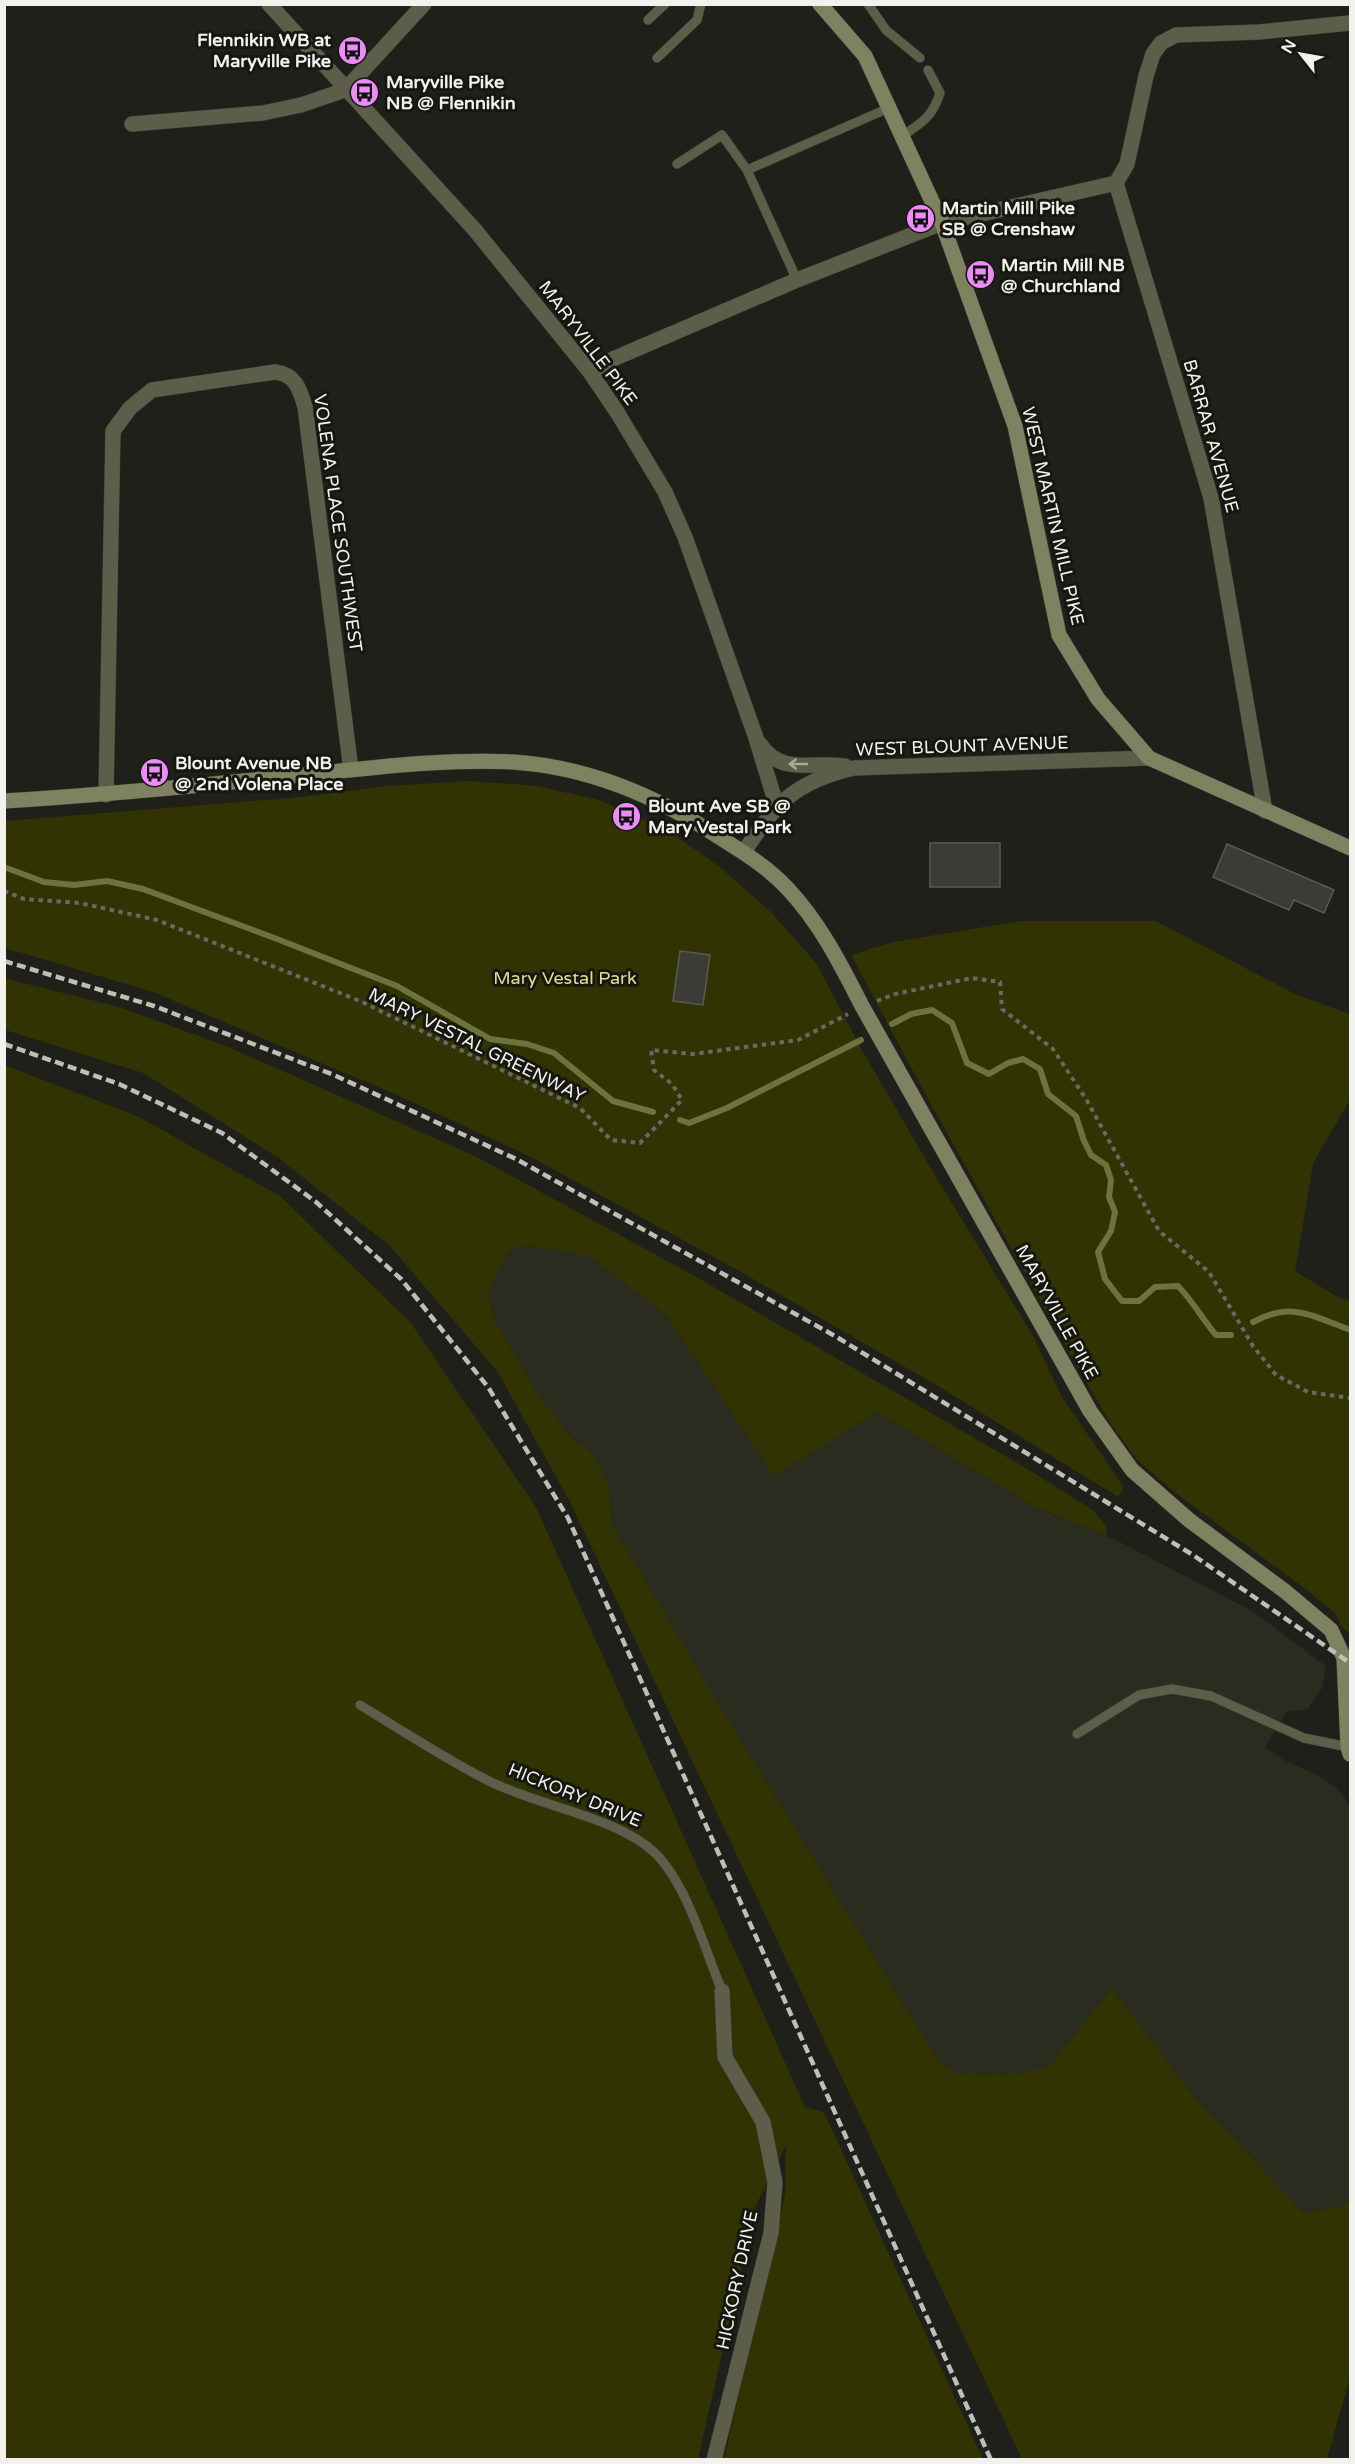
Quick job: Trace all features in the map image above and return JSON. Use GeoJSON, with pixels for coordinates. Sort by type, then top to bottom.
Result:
{"type":"FeatureCollection","features":[{"type":"Feature","properties":{"kind":"street","name":"MARYVILLE PIKE"},"geometry":{"type":"LineString","coordinates":[[269,4],[475,230],[590,372],[659,482],[677,519],[709,600],[777,807]]}},
{"type":"Feature","properties":{"kind":"street"},"geometry":{"type":"LineString","coordinates":[[132,124],[263,113],[302,105],[345,90],[424,4]]}},
{"type":"Feature","properties":{"kind":"street","name":"WEST MARTIN MILL PIKE"},"geometry":{"type":"LineString","coordinates":[[822,5],[865,56],[942,223],[1015,426],[1059,635],[1098,699],[1149,758],[1350,848]]}},
{"type":"Feature","properties":{"kind":"street"},"geometry":{"type":"LineString","coordinates":[[590,372],[613,359],[797,280],[942,223],[1116,183],[1127,164],[1153,54],[1161,43],[1176,35],[1259,32],[1350,22]]}},
{"type":"Feature","properties":{"kind":"street","name":"BARRAR AVENUE"},"geometry":{"type":"LineString","coordinates":[[1116,183],[1211,498],[1266,811]]}},
{"type":"Feature","properties":{"kind":"street","name":"VOLENA PLACE SOUTHWEST"},"geometry":{"type":"LineString","coordinates":[[105,795],[113,431],[130,408],[152,390],[275,372],[285,374],[296,382],[305,407],[351,770]]}},
{"type":"Feature","properties":{"kind":"street"},"geometry":{"type":"LineString","coordinates":[[755,735],[766,753],[778,762],[854,768]]}},
{"type":"Feature","properties":{"kind":"street","name":"WEST BLOUNT AVENUE"},"geometry":{"type":"LineString","coordinates":[[744,852],[766,818],[789,795],[829,774],[854,768],[1149,758]]}},
{"type":"Feature","properties":{"kind":"street"},"geometry":{"type":"LineString","coordinates":[[4,801],[105,795],[351,770],[473,761],[515,762],[594,776],[657,800],[744,852]]}},
{"type":"Feature","properties":{"kind":"street","name":"MARYVILLE PIKE"},"geometry":{"type":"LineString","coordinates":[[744,852],[788,889],[831,946],[862,1006],[1090,1411],[1132,1470],[1189,1520],[1309,1610],[1345,1646],[1349,1751]]}},
{"type":"Feature","properties":{"kind":"street","name":"HICKORY DRIVE"},"geometry":{"type":"LineString","coordinates":[[714,2460],[771,2234],[775,2182],[763,2122],[725,2057],[722,1991]]}},
{"type":"Feature","properties":{"kind":"lane"},"geometry":{"type":"LineString","coordinates":[[648,20],[665,4]]}},
{"type":"Feature","properties":{"kind":"lane"},"geometry":{"type":"LineString","coordinates":[[657,58],[697,20],[701,4]]}},
{"type":"Feature","properties":{"kind":"lane"},"geometry":{"type":"LineString","coordinates":[[868,4],[886,30],[910,47],[920,58]]}},
{"type":"Feature","properties":{"kind":"lane"},"geometry":{"type":"LineString","coordinates":[[902,136],[922,123],[936,107],[940,93],[928,70]]}},
{"type":"Feature","properties":{"kind":"lane"},"geometry":{"type":"LineString","coordinates":[[747,170],[889,108]]}},
{"type":"Feature","properties":{"kind":"lane"},"geometry":{"type":"LineString","coordinates":[[678,164],[722,135],[747,170],[797,280]]}},
{"type":"Feature","properties":{"kind":"lane"},"geometry":{"type":"LineString","coordinates":[[1077,1734],[1139,1695],[1172,1689],[1211,1695],[1304,1738],[1349,1751]]}},
{"type":"Feature","properties":{"kind":"lane","name":"HICKORY DRIVE"},"geometry":{"type":"LineString","coordinates":[[360,1705],[490,1782],[529,1799],[629,1834],[655,1853],[676,1879],[722,1991]]}},
{"type":"Feature","properties":{"kind":"path","name":"MARY VESTAL GREENWAY"},"geometry":{"type":"LineString","coordinates":[[4,891],[24,899],[80,903],[157,920],[360,1001],[580,1108],[612,1140],[640,1143],[682,1100],[672,1084],[654,1070],[651,1050],[693,1054],[798,1040],[862,1006]]}},
{"type":"Feature","properties":{"kind":"path"},"geometry":{"type":"LineString","coordinates":[[862,1006],[895,994],[972,978],[1000,982],[1002,1009],[1053,1049],[1086,1099],[1159,1231],[1209,1272],[1253,1346],[1276,1376],[1308,1392],[1350,1398]]}},
{"type":"Feature","properties":{"kind":"shaded area"},"geometry":{"type":"Polygon","coordinates":[[[525,1245],[589,1256],[666,1315],[774,1475],[878,1412],[1035,1507],[1118,1541],[1252,1611],[1326,1666],[1322,1688],[1308,1709],[1286,1712],[1265,1747],[1284,1760],[1319,1776],[1335,1787],[1345,1798],[1350,1810],[1350,2201],[1344,2205],[1304,2213],[1191,2093],[1112,1988],[1049,2066],[1016,2074],[954,2073],[938,2060],[724,1713],[611,1523],[609,1485],[593,1454],[570,1436],[536,1393],[494,1319],[487,1293],[508,1251],[525,1245]]]}},
{"type":"Feature","properties":{"kind":"green space","name":"Mary Vestal Park"},"geometry":{"type":"Polygon","coordinates":[[[469,781],[537,786],[599,800],[666,829],[720,867],[772,913],[816,963],[862,1050],[930,1167],[1033,1336],[1062,1397],[1124,1487],[1118,1497],[938,1386],[739,1271],[531,1157],[397,1095],[153,992],[5,948],[4,821],[302,797],[387,786],[469,781]]]}},
{"type":"Feature","properties":{"kind":"green space"},"geometry":{"type":"Polygon","coordinates":[[[1020,921],[1156,921],[1295,994],[1350,1014],[1350,1100],[1313,1163],[1295,1271],[1339,1298],[1350,1300],[1350,1634],[1342,1627],[1335,1613],[1178,1495],[1137,1460],[1111,1424],[1077,1366],[929,1101],[851,955],[893,942],[1020,921]]]}},
{"type":"Feature","properties":{"kind":"green space"},"geometry":{"type":"Polygon","coordinates":[[[4,978],[119,1007],[226,1046],[475,1156],[693,1275],[1026,1468],[1093,1510],[1107,1527],[1106,1536],[1035,1507],[878,1412],[774,1476],[666,1315],[589,1256],[525,1245],[508,1251],[487,1293],[494,1319],[536,1392],[570,1436],[593,1454],[609,1485],[611,1523],[724,1713],[938,2060],[954,2073],[1016,2074],[1049,2066],[1112,1988],[1191,2093],[1304,2213],[1344,2205],[1350,2201],[1350,2376],[1327,2459],[1022,2459],[569,1500],[497,1371],[389,1245],[277,1157],[143,1073],[5,1030],[4,978]]]}},
{"type":"Feature","properties":{"kind":"green space"},"geometry":{"type":"Polygon","coordinates":[[[4,1065],[137,1116],[280,1196],[411,1323],[536,1507],[805,2107],[824,2112],[983,2459],[724,2459],[785,2195],[786,2145],[756,2205],[698,2459],[5,2459],[4,1065]]]}},
{"type":"Feature","properties":{"kind":"building"},"geometry":{"type":"Polygon","coordinates":[[[930,843],[1000,843],[1000,887],[930,887],[930,843]]]}},
{"type":"Feature","properties":{"kind":"building"},"geometry":{"type":"Polygon","coordinates":[[[1227,844],[1334,890],[1324,913],[1294,900],[1289,910],[1213,877],[1227,844]]]}},
{"type":"Feature","properties":{"kind":"building"},"geometry":{"type":"Polygon","coordinates":[[[680,951],[710,955],[703,1005],[673,1001],[680,951]]]}},
{"type":"Feature","properties":{"kind":"waterway"},"geometry":{"type":"LineString","coordinates":[[4,867],[44,882],[74,885],[107,881],[143,889],[277,939],[397,986],[490,1039],[527,1044],[554,1053],[613,1101],[653,1112]]}},
{"type":"Feature","properties":{"kind":"waterway"},"geometry":{"type":"LineString","coordinates":[[892,1024],[911,1014],[932,1010],[952,1023],[967,1063],[989,1074],[1008,1063],[1023,1059],[1040,1069],[1048,1094],[1076,1116],[1091,1155],[1106,1165],[1111,1180],[1109,1197],[1115,1212],[1111,1231],[1098,1252],[1105,1279],[1122,1301],[1139,1301],[1155,1287],[1178,1286],[1216,1335],[1231,1335]]}},
{"type":"Feature","properties":{"kind":"waterway"},"geometry":{"type":"LineString","coordinates":[[680,1120],[689,1123],[727,1108],[861,1040]]}},
{"type":"Feature","properties":{"kind":"waterway"},"geometry":{"type":"LineString","coordinates":[[1253,1322],[1279,1312],[1291,1312],[1313,1316],[1350,1330]]}},
{"type":"Feature","properties":{"kind":"railway"},"geometry":{"type":"LineString","coordinates":[[4,961],[154,1006],[334,1075],[516,1159],[835,1336],[1193,1555],[1350,1663]]}},
{"type":"Feature","properties":{"kind":"railway"},"geometry":{"type":"LineString","coordinates":[[4,1044],[119,1084],[222,1133],[316,1202],[401,1279],[488,1387],[568,1518],[991,2460]]}},
{"type":"Feature","properties":{"kind":"place","name":"Flennikin WB at Maryville Pike"},"geometry":{"type":"Point","coordinates":[352,50]}},
{"type":"Feature","properties":{"kind":"place","name":"Maryville Pike NB @ Flennikin"},"geometry":{"type":"Point","coordinates":[365,92]}},
{"type":"Feature","properties":{"kind":"place","name":"Martin Mill Pike SB @ Crenshaw"},"geometry":{"type":"Point","coordinates":[921,218]}},
{"type":"Feature","properties":{"kind":"place","name":"Martin Mill NB @ Churchland"},"geometry":{"type":"Point","coordinates":[980,275]}},
{"type":"Feature","properties":{"kind":"place","name":"Blount Avenue NB @ 2nd Volena Place"},"geometry":{"type":"Point","coordinates":[154,773]}},
{"type":"Feature","properties":{"kind":"place","name":"Blount Ave SB @ Mary Vestal Park"},"geometry":{"type":"Point","coordinates":[627,816]}}]}
